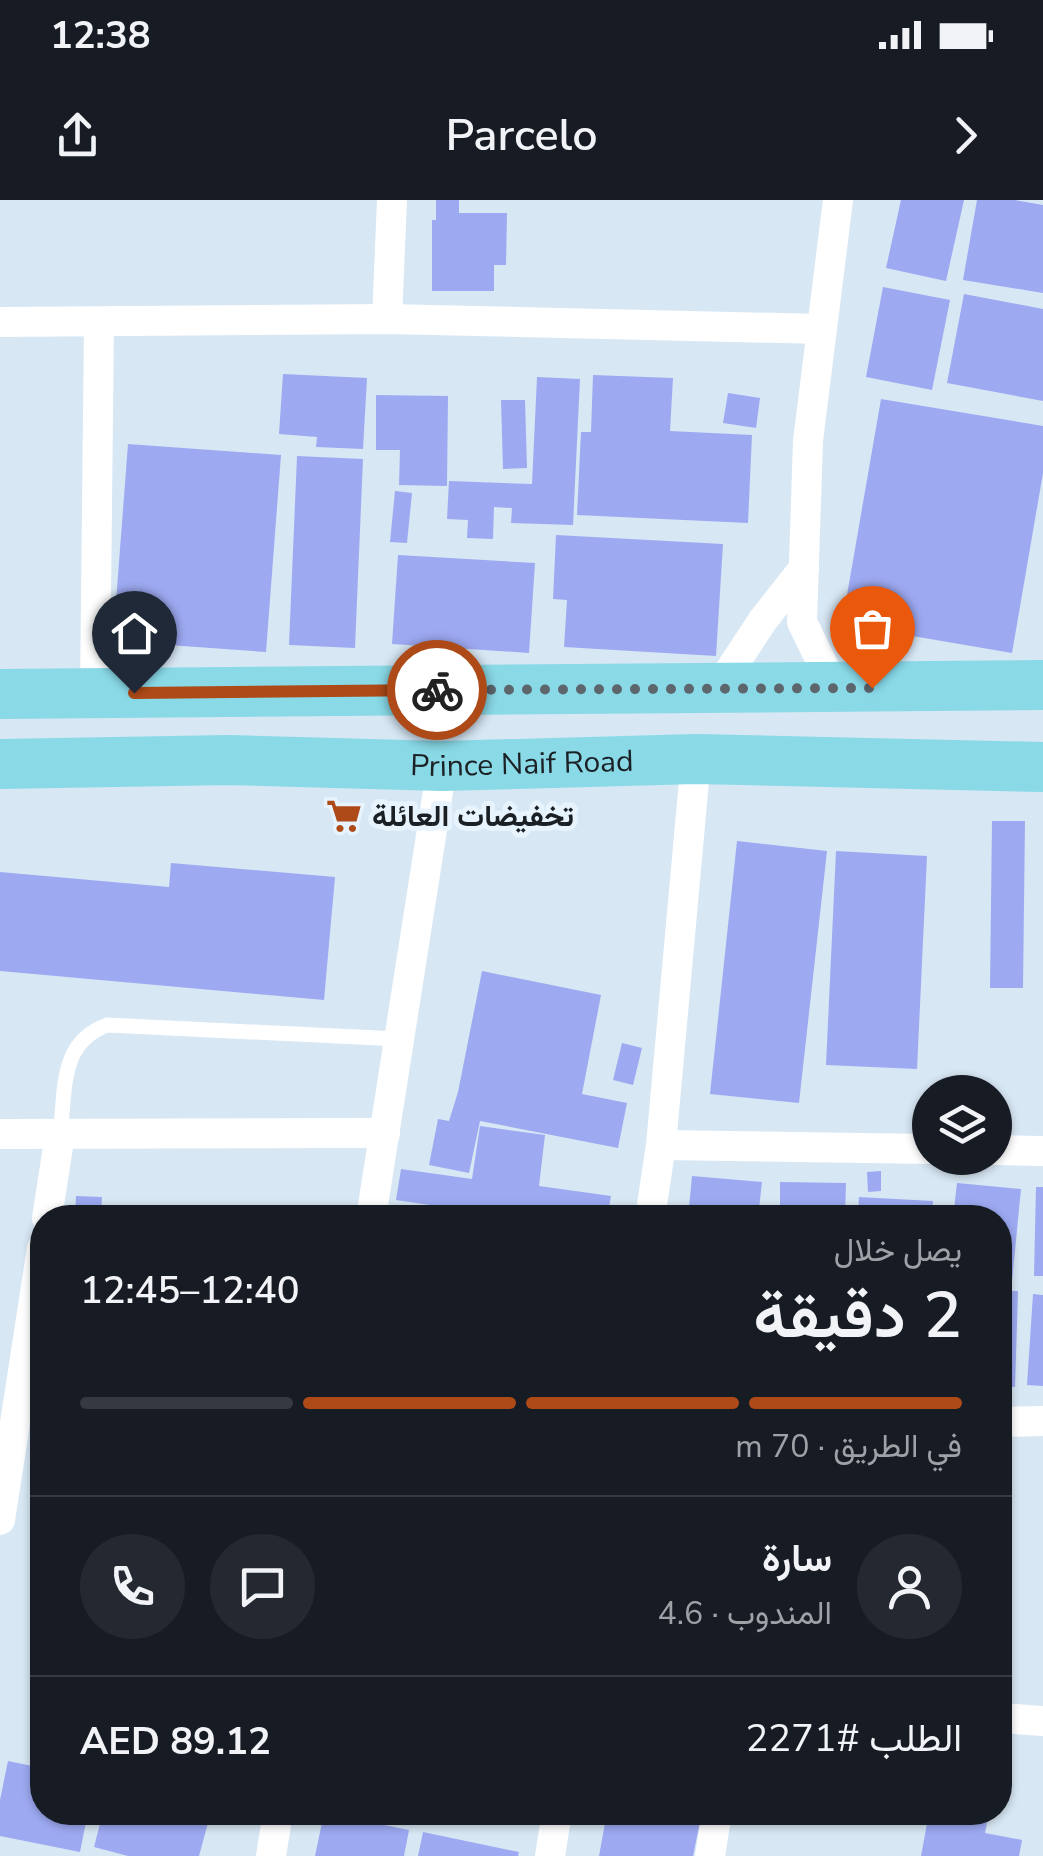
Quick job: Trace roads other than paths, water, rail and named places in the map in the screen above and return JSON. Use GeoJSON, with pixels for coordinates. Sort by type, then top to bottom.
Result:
{"type":"FeatureCollection","features":[{"type":"Feature","properties":{"kind":"main road"},"geometry":{"type":"LineString","coordinates":[[0,694],[834,688],[1037,679]]}},
{"type":"Feature","properties":{"kind":"main road","name":"Prince Naif Road"},"geometry":{"type":"LineString","coordinates":[[0,764],[229,760],[442,766],[696,759],[1043,767]]}},
{"type":"Feature","properties":{"kind":"street"},"geometry":{"type":"LineString","coordinates":[[387,318],[392,200]]}},
{"type":"Feature","properties":{"kind":"street"},"geometry":{"type":"LineString","coordinates":[[834,688],[802,622],[808,441],[838,200]]}},
{"type":"Feature","properties":{"kind":"street"},"geometry":{"type":"LineString","coordinates":[[0,322],[387,318],[822,329]]}},
{"type":"Feature","properties":{"kind":"street"},"geometry":{"type":"LineString","coordinates":[[95,693],[99,323]]}},
{"type":"Feature","properties":{"kind":"street"},"geometry":{"type":"LineString","coordinates":[[719,687],[763,620],[804,568]]}},
{"type":"Feature","properties":{"kind":"street"},"geometry":{"type":"LineString","coordinates":[[652,1205],[661,1145],[696,759]]}},
{"type":"Feature","properties":{"kind":"street"},"geometry":{"type":"LineString","coordinates":[[374,1205],[442,766]]}},
{"type":"Feature","properties":{"kind":"street"},"geometry":{"type":"LineString","coordinates":[[0,1134],[384,1133]]}},
{"type":"Feature","properties":{"kind":"street"},"geometry":{"type":"LineString","coordinates":[[49,1205],[60,1134]]}},
{"type":"Feature","properties":{"kind":"street"},"geometry":{"type":"LineString","coordinates":[[661,1145],[912,1149]]}},
{"type":"Feature","properties":{"kind":"street"},"geometry":{"type":"LineString","coordinates":[[1012,1150],[1043,1151]]}},
{"type":"Feature","properties":{"kind":"street"},"geometry":{"type":"LineString","coordinates":[[0,1520],[8,1417],[30,1308]]}},
{"type":"Feature","properties":{"kind":"street"},"geometry":{"type":"LineString","coordinates":[[1012,1422],[1043,1422]]}},
{"type":"Feature","properties":{"kind":"street"},"geometry":{"type":"LineString","coordinates":[[1012,1719],[1043,1721]]}},
{"type":"Feature","properties":{"kind":"street"},"geometry":{"type":"LineString","coordinates":[[272,1856],[276,1825]]}},
{"type":"Feature","properties":{"kind":"street"},"geometry":{"type":"LineString","coordinates":[[550,1856],[555,1825]]}},
{"type":"Feature","properties":{"kind":"street"},"geometry":{"type":"LineString","coordinates":[[710,1856],[714,1825]]}},
{"type":"Feature","properties":{"kind":"lane"},"geometry":{"type":"LineString","coordinates":[[60,1134],[72,1050],[88,1032],[107,1024],[399,1040]]}},
{"type":"Feature","properties":{"kind":"place","name":"تخفيضات العائلة"},"geometry":{"type":"Point","coordinates":[344,816]}}]}
